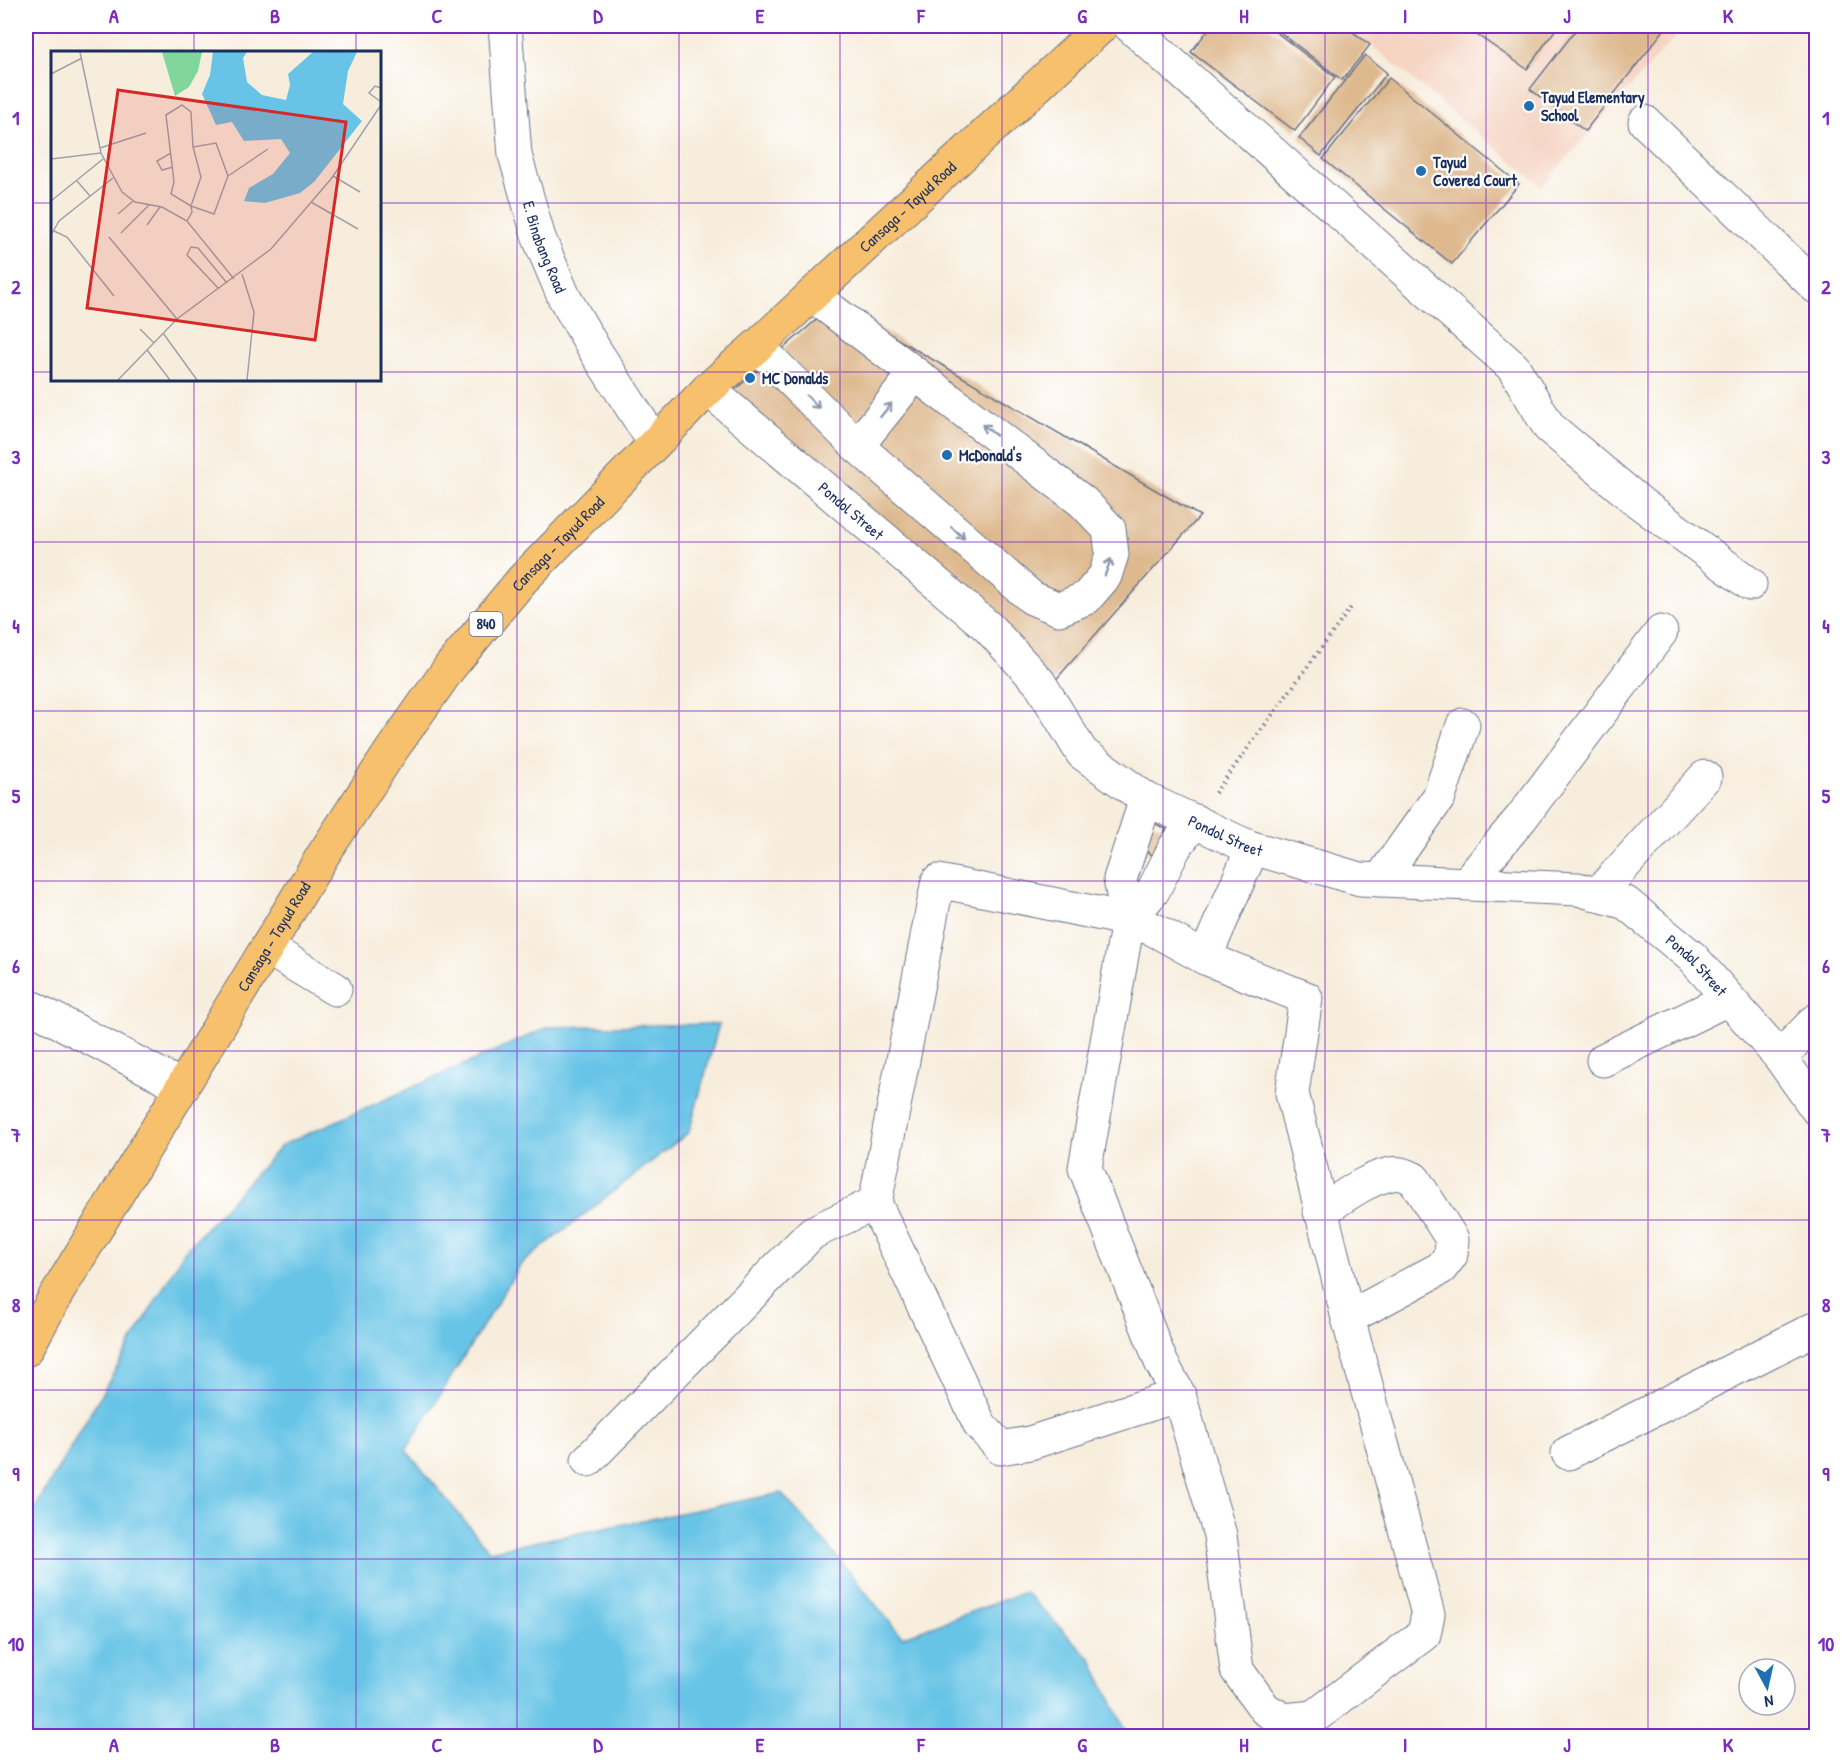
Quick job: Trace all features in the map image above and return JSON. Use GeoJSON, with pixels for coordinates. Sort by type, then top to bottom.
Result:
{"type":"FeatureCollection","features":[{"type":"Feature","properties":{"kind":"highway","name":"Cansaga - Tayud Road"},"geometry":{"type":"LineString","coordinates":[[26,1350],[34,1314],[183,1087],[323,855],[450,668],[522,580],[708,389],[1102,26]]}},
{"type":"Feature","properties":{"kind":"street","name":"E. Binabang Road"},"geometry":{"type":"LineString","coordinates":[[505,26],[515,155],[539,238],[564,297],[596,352],[655,443]]}},
{"type":"Feature","properties":{"kind":"street"},"geometry":{"type":"LineString","coordinates":[[1130,26],[1514,368],[1549,427],[1640,503],[1750,584]]}},
{"type":"Feature","properties":{"kind":"street"},"geometry":{"type":"LineString","coordinates":[[1645,122],[1816,287]]}},
{"type":"Feature","properties":{"kind":"street"},"geometry":{"type":"LineString","coordinates":[[757,346],[857,446],[1032,598],[1059,609],[1086,598],[1105,576],[1112,554],[1109,529],[1083,502],[812,295]]}},
{"type":"Feature","properties":{"kind":"street"},"geometry":{"type":"LineString","coordinates":[[857,446],[915,374]]}},
{"type":"Feature","properties":{"kind":"street","name":"Pondol Street"},"geometry":{"type":"LineString","coordinates":[[708,389],[988,627],[1039,682],[1082,753],[1146,799],[1249,847],[1360,879],[1578,889],[1626,903],[1692,957],[1780,1057],[1816,1108]]}},
{"type":"Feature","properties":{"kind":"street"},"geometry":{"type":"LineString","coordinates":[[1467,883],[1522,817],[1660,632]]}},
{"type":"Feature","properties":{"kind":"street"},"geometry":{"type":"LineString","coordinates":[[1380,879],[1439,797],[1463,725]]}},
{"type":"Feature","properties":{"kind":"street"},"geometry":{"type":"LineString","coordinates":[[1596,895],[1705,777]]}},
{"type":"Feature","properties":{"kind":"street"},"geometry":{"type":"LineString","coordinates":[[1146,799],[1120,879],[1128,921],[1085,1168],[1161,1362],[1179,1395],[1220,1535],[1237,1670],[1265,1709],[1284,1720],[1314,1717],[1424,1634],[1428,1614],[1320,1212],[1292,1093],[1306,998],[1205,958],[1153,929],[1128,921],[938,881],[875,1203],[980,1425],[1001,1448],[1030,1443],[1179,1395]]}},
{"type":"Feature","properties":{"kind":"street"},"geometry":{"type":"LineString","coordinates":[[1128,921],[1153,891],[1175,847],[1195,820]]}},
{"type":"Feature","properties":{"kind":"street"},"geometry":{"type":"LineString","coordinates":[[1205,958],[1246,863],[1249,847]]}},
{"type":"Feature","properties":{"kind":"street"},"geometry":{"type":"LineString","coordinates":[[267,948],[335,989]]}},
{"type":"Feature","properties":{"kind":"street"},"geometry":{"type":"LineString","coordinates":[[1603,1060],[1728,999]]}},
{"type":"Feature","properties":{"kind":"street"},"geometry":{"type":"LineString","coordinates":[[26,1006],[183,1087]]}},
{"type":"Feature","properties":{"kind":"street"},"geometry":{"type":"LineString","coordinates":[[1780,1057],[1816,1020]]}},
{"type":"Feature","properties":{"kind":"street"},"geometry":{"type":"LineString","coordinates":[[1320,1212],[1366,1183],[1393,1173],[1404,1174],[1414,1179],[1452,1239],[1451,1255],[1441,1268],[1348,1318]]}},
{"type":"Feature","properties":{"kind":"street"},"geometry":{"type":"LineString","coordinates":[[588,1460],[812,1233],[875,1203]]}},
{"type":"Feature","properties":{"kind":"street"},"geometry":{"type":"LineString","coordinates":[[1568,1453],[1816,1328]]}},
{"type":"Feature","properties":{"kind":"path"},"geometry":{"type":"LineString","coordinates":[[1195,820],[1352,606]]}},
{"type":"Feature","properties":{"kind":"shaded area","name":"Tayud Elementary School"},"geometry":{"type":"Polygon","coordinates":[[[1348,26],[1685,26],[1542,186],[1348,26]]]}},
{"type":"Feature","properties":{"kind":"water"},"geometry":{"type":"Polygon","coordinates":[[[719,1024],[689,1132],[521,1264],[406,1450],[489,1551],[781,1493],[823,1540],[902,1637],[1025,1592],[1091,1659],[1129,1736],[26,1736],[26,1524],[184,1252],[282,1145],[549,1027],[719,1024]]]}},
{"type":"Feature","properties":{"kind":"building"},"geometry":{"type":"Polygon","coordinates":[[[1211,26],[1268,26],[1335,77],[1295,131],[1191,52],[1211,26]]]}},
{"type":"Feature","properties":{"kind":"building"},"geometry":{"type":"Polygon","coordinates":[[[1272,26],[1345,26],[1370,45],[1342,80],[1272,26]]]}},
{"type":"Feature","properties":{"kind":"building"},"geometry":{"type":"Polygon","coordinates":[[[1464,26],[1558,26],[1527,69],[1464,26]]]}},
{"type":"Feature","properties":{"kind":"building"},"geometry":{"type":"Polygon","coordinates":[[[1579,26],[1667,26],[1585,131],[1530,89],[1579,26]]]}},
{"type":"Feature","properties":{"kind":"building"},"geometry":{"type":"Polygon","coordinates":[[[1365,55],[1387,73],[1321,156],[1299,138],[1365,55]]]}},
{"type":"Feature","properties":{"kind":"building","name":"Tayud Covered Court"},"geometry":{"type":"Polygon","coordinates":[[[1389,78],[1519,184],[1452,264],[1323,159],[1389,78]]]}},
{"type":"Feature","properties":{"kind":"building","name":"McDonald's"},"geometry":{"type":"Polygon","coordinates":[[[836,303],[1200,516],[1052,684],[729,395],[836,303]]]}},
{"type":"Feature","properties":{"kind":"building"},"geometry":{"type":"Polygon","coordinates":[[[1150,821],[1166,829],[1153,855],[1137,847],[1150,821]]]}},
{"type":"Feature","properties":{"kind":"place","name":"Tayud Elementary School"},"geometry":{"type":"Point","coordinates":[1529,106]}},
{"type":"Feature","properties":{"kind":"place","name":"Tayud Covered Court"},"geometry":{"type":"Point","coordinates":[1421,171]}},
{"type":"Feature","properties":{"kind":"place","name":"MC Donalds"},"geometry":{"type":"Point","coordinates":[750,378]}},
{"type":"Feature","properties":{"kind":"place","name":"McDonald's"},"geometry":{"type":"Point","coordinates":[947,455]}}]}
